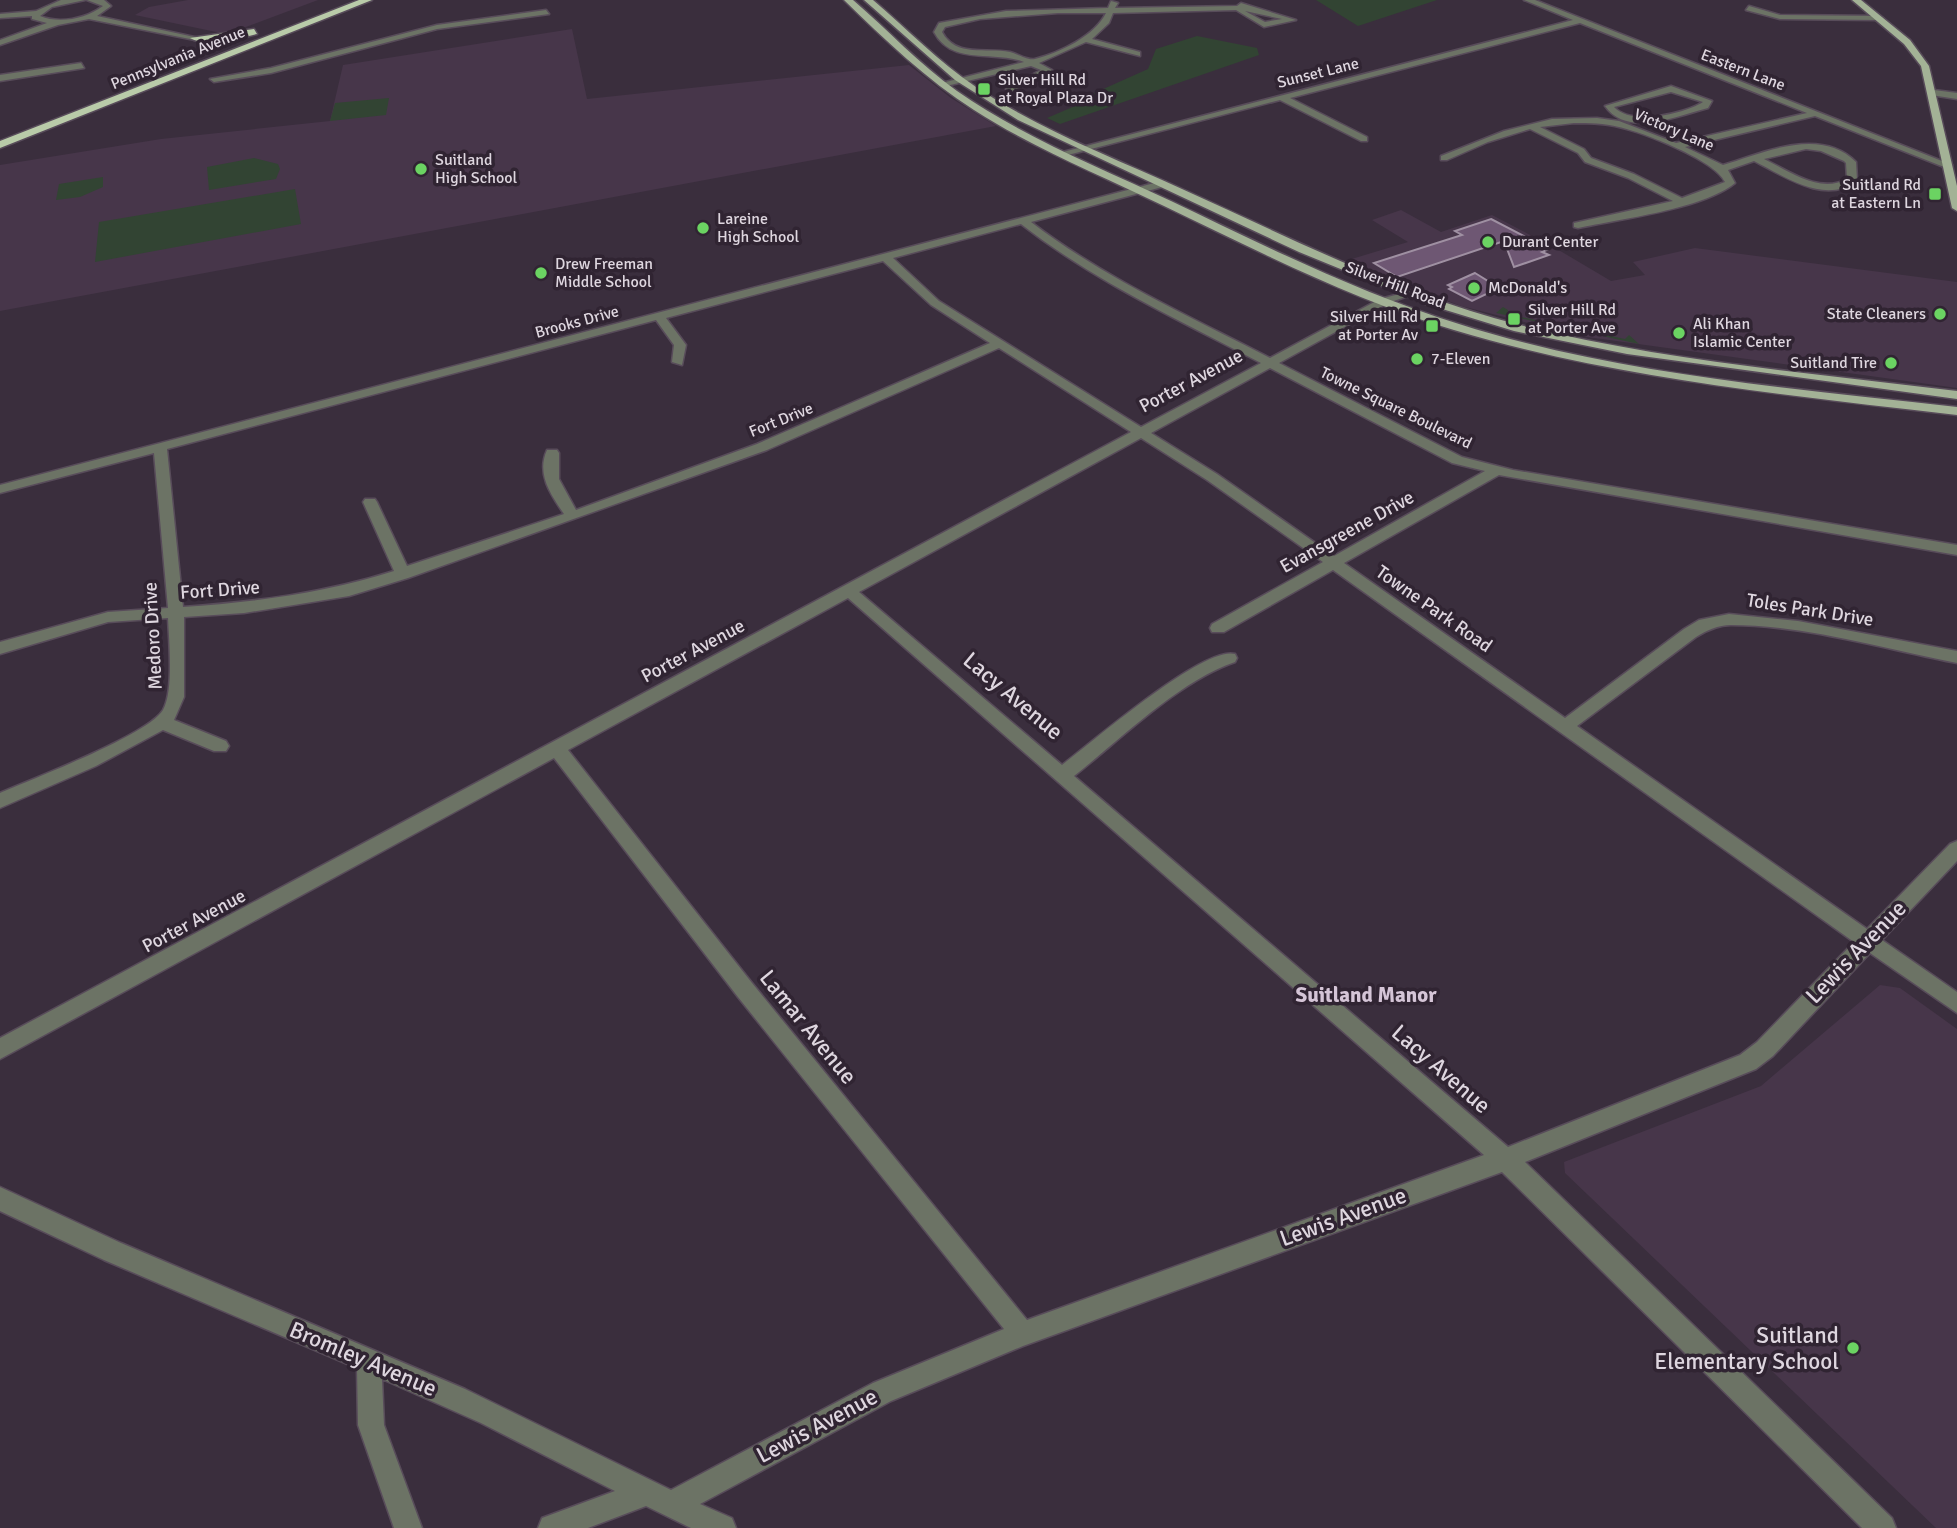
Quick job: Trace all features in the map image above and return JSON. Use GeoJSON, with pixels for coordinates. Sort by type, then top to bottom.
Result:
{"type":"FeatureCollection","features":[{"type":"Feature","properties":{"kind":"highway"},"geometry":{"type":"LineString","coordinates":[[324,5],[336,0]]}},
{"type":"Feature","properties":{"kind":"highway","name":"Pennsylvania Avenue"},"geometry":{"type":"LineString","coordinates":[[0,145],[367,0]]}},
{"type":"Feature","properties":{"kind":"highway"},"geometry":{"type":"LineString","coordinates":[[301,14],[312,9]]}},
{"type":"Feature","properties":{"kind":"highway","name":"Pennsylvania Avenue"},"geometry":{"type":"LineString","coordinates":[[195,38],[202,44],[202,50],[265,27]]}},
{"type":"Feature","properties":{"kind":"highway"},"geometry":{"type":"LineString","coordinates":[[195,38],[221,38],[254,32]]}},
{"type":"Feature","properties":{"kind":"main road","name":"Silver Hill Road"},"geometry":{"type":"LineString","coordinates":[[848,0],[942,84],[987,115],[1139,190],[1384,302],[1482,334],[1588,360],[1957,411]]}},
{"type":"Feature","properties":{"kind":"main road","name":"Silver Hill Road"},"geometry":{"type":"LineString","coordinates":[[868,0],[961,80],[1006,109],[1161,184],[1360,275],[1407,293],[1484,319],[1593,344],[1957,395]]}},
{"type":"Feature","properties":{"kind":"main road"},"geometry":{"type":"LineString","coordinates":[[1856,0],[1880,18],[1916,53],[1925,66],[1934,93],[1957,208]]}},
{"type":"Feature","properties":{"kind":"street"},"geometry":{"type":"LineString","coordinates":[[1,13],[36,13],[54,5],[81,0]]}},
{"type":"Feature","properties":{"kind":"street"},"geometry":{"type":"LineString","coordinates":[[0,44],[58,22],[100,13],[107,6],[98,0],[92,0]]}},
{"type":"Feature","properties":{"kind":"street"},"geometry":{"type":"LineString","coordinates":[[942,84],[1030,63],[1084,39],[1112,11],[1114,0]]}},
{"type":"Feature","properties":{"kind":"street","name":"Eastern Lane"},"geometry":{"type":"LineString","coordinates":[[1528,0],[1947,165]]}},
{"type":"Feature","properties":{"kind":"street"},"geometry":{"type":"LineString","coordinates":[[1010,89],[1048,70],[1006,54],[962,52],[943,40],[937,32],[942,25],[1027,10],[1167,11],[1226,3],[1260,7],[1292,20],[1264,25],[1240,11],[1241,5]]}},
{"type":"Feature","properties":{"kind":"street"},"geometry":{"type":"LineString","coordinates":[[1749,8],[1780,17],[1880,18]]}},
{"type":"Feature","properties":{"kind":"street"},"geometry":{"type":"LineString","coordinates":[[214,79],[271,70],[437,27],[546,12]]}},
{"type":"Feature","properties":{"kind":"street"},"geometry":{"type":"LineString","coordinates":[[36,13],[39,19],[58,22]]}},
{"type":"Feature","properties":{"kind":"street"},"geometry":{"type":"LineString","coordinates":[[100,13],[116,20]]}},
{"type":"Feature","properties":{"kind":"street"},"geometry":{"type":"LineString","coordinates":[[88,17],[116,20],[195,38]]}},
{"type":"Feature","properties":{"kind":"street","name":"Sunset Lane"},"geometry":{"type":"LineString","coordinates":[[1064,153],[1579,21]]}},
{"type":"Feature","properties":{"kind":"street"},"geometry":{"type":"LineString","coordinates":[[1084,39],[1137,54]]}},
{"type":"Feature","properties":{"kind":"street"},"geometry":{"type":"LineString","coordinates":[[0,78],[81,66]]}},
{"type":"Feature","properties":{"kind":"street"},"geometry":{"type":"LineString","coordinates":[[1671,89],[1708,101],[1705,106],[1653,120],[1624,121],[1609,106],[1671,89]]}},
{"type":"Feature","properties":{"kind":"street"},"geometry":{"type":"LineString","coordinates":[[1934,93],[1957,96]]}},
{"type":"Feature","properties":{"kind":"street"},"geometry":{"type":"LineString","coordinates":[[1281,97],[1364,139]]}},
{"type":"Feature","properties":{"kind":"street"},"geometry":{"type":"LineString","coordinates":[[1763,123],[1762,120],[1801,108]]}},
{"type":"Feature","properties":{"kind":"street"},"geometry":{"type":"LineString","coordinates":[[1675,146],[1763,123],[1774,124],[1814,114]]}},
{"type":"Feature","properties":{"kind":"street","name":"Victory Lane"},"geometry":{"type":"LineString","coordinates":[[1444,158],[1481,141],[1532,127],[1573,120],[1624,121],[1727,173],[1730,183],[1680,201],[1578,225]]}},
{"type":"Feature","properties":{"kind":"street"},"geometry":{"type":"LineString","coordinates":[[1532,127],[1581,151],[1588,160],[1631,176],[1680,201]]}},
{"type":"Feature","properties":{"kind":"street"},"geometry":{"type":"LineString","coordinates":[[1721,169],[1757,159],[1814,146],[1851,162],[1852,180],[1845,186],[1816,187],[1757,159]]}},
{"type":"Feature","properties":{"kind":"street","name":"Brooks Drive"},"geometry":{"type":"LineString","coordinates":[[0,490],[1161,184]]}},
{"type":"Feature","properties":{"kind":"street","name":"Towne Square Boulevard"},"geometry":{"type":"LineString","coordinates":[[1021,219],[1078,261],[1443,454],[1496,471],[1957,550]]}},
{"type":"Feature","properties":{"kind":"street","name":"Towne Park Road"},"geometry":{"type":"LineString","coordinates":[[884,256],[927,297],[1212,477],[1957,1004]]}},
{"type":"Feature","properties":{"kind":"street","name":"Porter Avenue"},"geometry":{"type":"LineString","coordinates":[[0,1049],[1139,432],[1384,302],[1407,293]]}},
{"type":"Feature","properties":{"kind":"street"},"geometry":{"type":"LineString","coordinates":[[659,316],[680,345],[678,362]]}},
{"type":"Feature","properties":{"kind":"street","name":"Fort Drive"},"geometry":{"type":"LineString","coordinates":[[0,648],[92,620],[298,602],[349,591],[402,575],[573,516],[803,431],[998,344]]}},
{"type":"Feature","properties":{"kind":"street","name":"Medoro Drive"},"geometry":{"type":"LineString","coordinates":[[0,801],[132,740],[161,722],[170,713],[178,698],[174,612],[160,446]]}},
{"type":"Feature","properties":{"kind":"street"},"geometry":{"type":"LineString","coordinates":[[552,453],[548,468],[549,479],[573,516]]}},
{"type":"Feature","properties":{"kind":"street","name":"Evansgreene Drive"},"geometry":{"type":"LineString","coordinates":[[1218,628],[1496,471]]}},
{"type":"Feature","properties":{"kind":"street"},"geometry":{"type":"LineString","coordinates":[[370,502],[402,575]]}},
{"type":"Feature","properties":{"kind":"street","name":"Towne Square Boulevard"},"geometry":{"type":"LineString","coordinates":[[1878,537],[1936,558],[1957,562]]}},
{"type":"Feature","properties":{"kind":"street","name":"Lacy Avenue"},"geometry":{"type":"LineString","coordinates":[[849,591],[1064,774],[1505,1159],[1882,1528]]}},
{"type":"Feature","properties":{"kind":"street","name":"Toles Park Drive"},"geometry":{"type":"LineString","coordinates":[[1564,727],[1690,633],[1705,624],[1729,619],[1798,626],[1957,657]]}},
{"type":"Feature","properties":{"kind":"street"},"geometry":{"type":"LineString","coordinates":[[1064,774],[1180,683],[1205,666],[1229,658]]}},
{"type":"Feature","properties":{"kind":"street"},"geometry":{"type":"LineString","coordinates":[[161,722],[220,746]]}},
{"type":"Feature","properties":{"kind":"street","name":"Lamar Avenue"},"geometry":{"type":"LineString","coordinates":[[557,749],[745,990],[1023,1334]]}},
{"type":"Feature","properties":{"kind":"street","name":"Lewis Avenue"},"geometry":{"type":"LineString","coordinates":[[671,1505],[882,1392],[1023,1334],[1505,1159],[1748,1062],[1765,1049],[1957,849]]}},
{"type":"Feature","properties":{"kind":"street","name":"Bromley Avenue"},"geometry":{"type":"LineString","coordinates":[[0,1199],[142,1267],[457,1398],[645,1493],[722,1528]]}},
{"type":"Feature","properties":{"kind":"street"},"geometry":{"type":"LineString","coordinates":[[369,1362],[371,1425],[408,1528]]}},
{"type":"Feature","properties":{"kind":"street"},"geometry":{"type":"LineString","coordinates":[[552,1528],[645,1493]]}},
{"type":"Feature","properties":{"kind":"shaded area"},"geometry":{"type":"Polygon","coordinates":[[[188,0],[318,0],[243,28],[221,33],[135,15],[149,7],[188,0]]]}},
{"type":"Feature","properties":{"kind":"shaded area","name":"Suitland High School"},"geometry":{"type":"Polygon","coordinates":[[[572,29],[587,99],[909,65],[951,98],[996,126],[0,311],[0,165],[161,139],[330,121],[343,65],[572,29]]]}},
{"type":"Feature","properties":{"kind":"shaded area"},"geometry":{"type":"Polygon","coordinates":[[[1401,210],[1441,232],[1492,215],[1611,281],[1645,275],[1633,262],[1695,248],[1957,282],[1957,388],[1580,336],[1461,306],[1345,261],[1408,242],[1372,220],[1401,210]]]}},
{"type":"Feature","properties":{"kind":"shaded area","name":"Suitland Elementary School"},"geometry":{"type":"Polygon","coordinates":[[[1880,985],[1900,988],[1957,1029],[1957,1528],[1936,1528],[1565,1173],[1564,1162],[1761,1086],[1880,985]]]}},
{"type":"Feature","properties":{"kind":"green space"},"geometry":{"type":"Polygon","coordinates":[[[1316,0],[1437,0],[1358,26],[1316,0]]]}},
{"type":"Feature","properties":{"kind":"green space"},"geometry":{"type":"Polygon","coordinates":[[[1197,36],[1257,48],[1259,55],[1060,124],[1047,118],[1075,106],[1072,103],[1148,69],[1156,49],[1197,36]]]}},
{"type":"Feature","properties":{"kind":"green space"},"geometry":{"type":"Polygon","coordinates":[[[389,98],[386,115],[330,121],[335,103],[389,98]]]}},
{"type":"Feature","properties":{"kind":"green space"},"geometry":{"type":"Polygon","coordinates":[[[254,158],[278,164],[280,169],[276,179],[209,190],[207,167],[254,158]]]}},
{"type":"Feature","properties":{"kind":"green space"},"geometry":{"type":"Polygon","coordinates":[[[103,177],[103,187],[80,197],[56,200],[59,184],[103,177]]]}},
{"type":"Feature","properties":{"kind":"green space"},"geometry":{"type":"Polygon","coordinates":[[[295,189],[301,224],[95,262],[99,222],[295,189]]]}},
{"type":"Feature","properties":{"kind":"green space"},"geometry":{"type":"Polygon","coordinates":[[[1503,307],[1508,310],[1507,314],[1625,339],[1629,335],[1639,344],[1496,313],[1503,307]]]}},
{"type":"Feature","properties":{"kind":"building","name":"Durant Center"},"geometry":{"type":"Polygon","coordinates":[[[1491,219],[1549,249],[1542,252],[1549,255],[1514,267],[1504,241],[1397,277],[1374,263],[1462,235],[1455,231],[1491,219]]]}},
{"type":"Feature","properties":{"kind":"building","name":"McDonald's"},"geometry":{"type":"Polygon","coordinates":[[[1475,273],[1499,288],[1472,301],[1449,289],[1452,287],[1448,285],[1475,273]]]}},
{"type":"Feature","properties":{"kind":"place","name":"Silver Hill Rd at Royal Plaza Dr"},"geometry":{"type":"Point","coordinates":[984,89]}},
{"type":"Feature","properties":{"kind":"place","name":"Suitland High School"},"geometry":{"type":"Point","coordinates":[421,169]}},
{"type":"Feature","properties":{"kind":"place","name":"Suitland Rd at Eastern Ln"},"geometry":{"type":"Point","coordinates":[1935,194]}},
{"type":"Feature","properties":{"kind":"place","name":"Lareine High School"},"geometry":{"type":"Point","coordinates":[703,228]}},
{"type":"Feature","properties":{"kind":"place","name":"Durant Center"},"geometry":{"type":"Point","coordinates":[1488,242]}},
{"type":"Feature","properties":{"kind":"place","name":"Drew Freeman Middle School"},"geometry":{"type":"Point","coordinates":[541,273]}},
{"type":"Feature","properties":{"kind":"place","name":"McDonald's"},"geometry":{"type":"Point","coordinates":[1474,288]}},
{"type":"Feature","properties":{"kind":"place","name":"State Cleaners"},"geometry":{"type":"Point","coordinates":[1940,314]}},
{"type":"Feature","properties":{"kind":"place","name":"Silver Hill Rd at Porter Ave"},"geometry":{"type":"Point","coordinates":[1514,319]}},
{"type":"Feature","properties":{"kind":"place","name":"Silver Hill Rd at Porter Av"},"geometry":{"type":"Point","coordinates":[1432,326]}},
{"type":"Feature","properties":{"kind":"place","name":"Ali Khan Islamic Center"},"geometry":{"type":"Point","coordinates":[1679,333]}},
{"type":"Feature","properties":{"kind":"place","name":"7-Eleven"},"geometry":{"type":"Point","coordinates":[1417,359]}},
{"type":"Feature","properties":{"kind":"place","name":"Suitland Tire"},"geometry":{"type":"Point","coordinates":[1891,363]}},
{"type":"Feature","properties":{"kind":"place","name":"Suitland Elementary School"},"geometry":{"type":"Point","coordinates":[1853,1348]}},
{"type":"Feature","properties":{"kind":"district","name":"Suitland Manor"},"geometry":{"type":"Point","coordinates":[1366,995]}}]}
